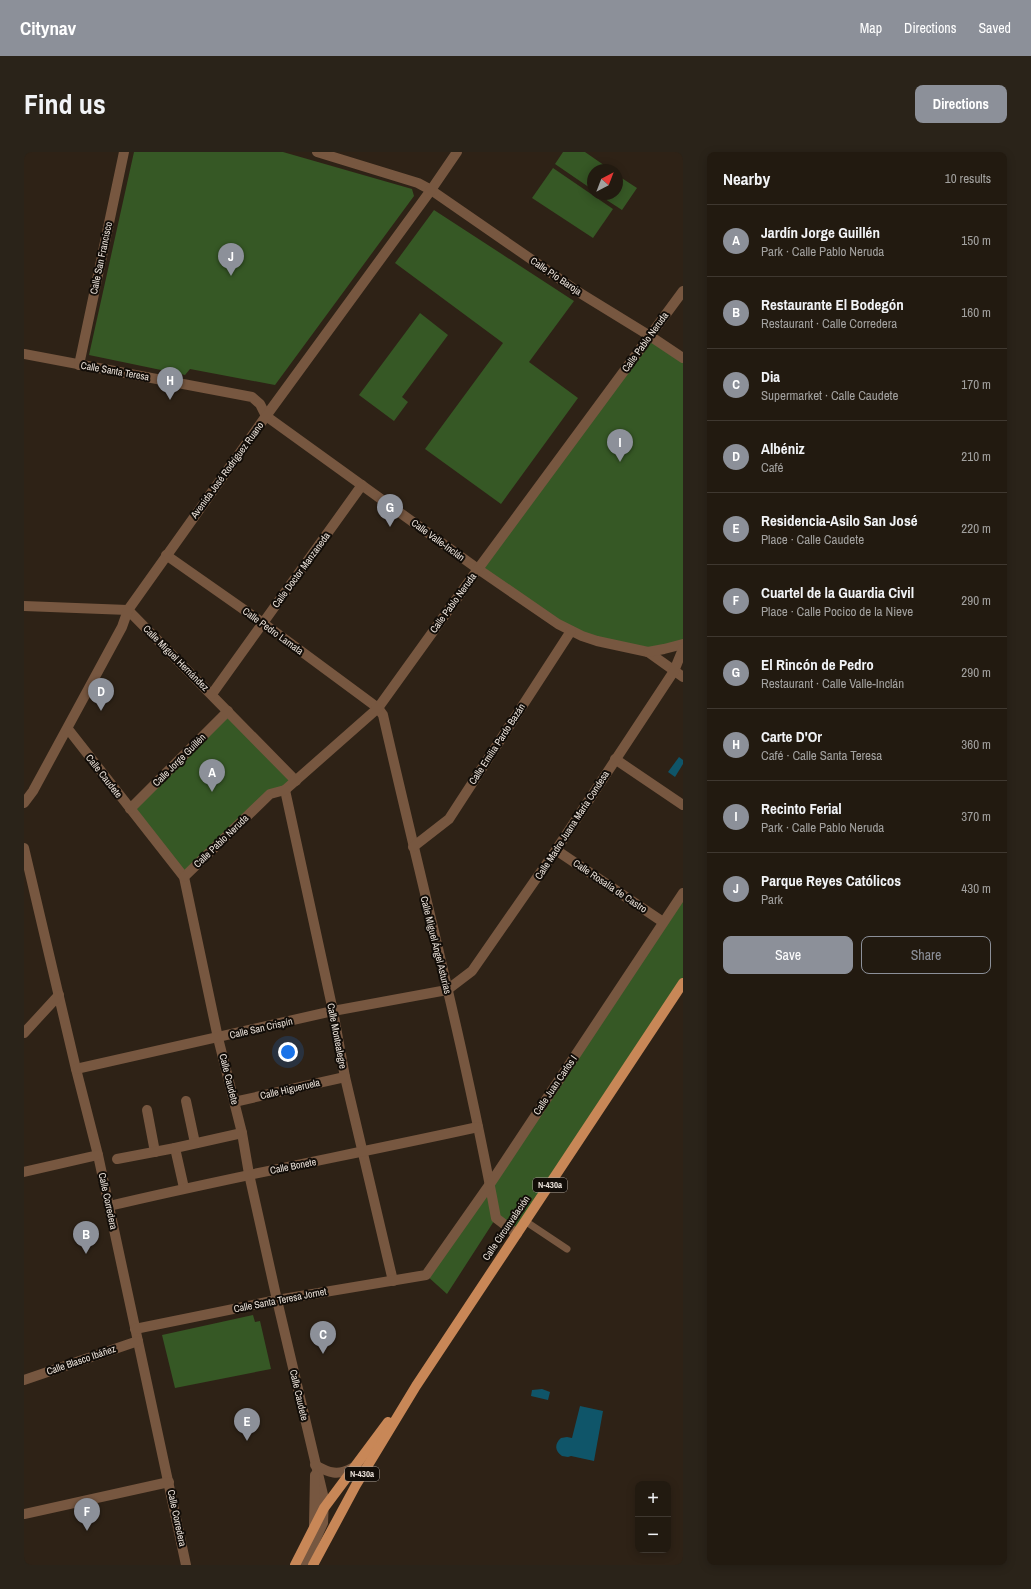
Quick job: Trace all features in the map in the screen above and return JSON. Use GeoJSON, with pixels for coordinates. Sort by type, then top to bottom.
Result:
{"type":"FeatureCollection","features":[{"type":"Feature","properties":{"kind":"main road","name":"Calle Circunvalación"},"geometry":{"type":"LineString","coordinates":[[416,1386],[683,983]]}},
{"type":"Feature","properties":{"kind":"main road","name":"N-430a"},"geometry":{"type":"LineString","coordinates":[[299,1562],[314,1525],[324,1508],[352,1468],[416,1386]]}},
{"type":"Feature","properties":{"kind":"main road","name":"N-430a"},"geometry":{"type":"LineString","coordinates":[[313,1565],[356,1485],[416,1386]]}},
{"type":"Feature","properties":{"kind":"street","name":"Calle San Francisco"},"geometry":{"type":"LineString","coordinates":[[79,365],[124,152]]}},
{"type":"Feature","properties":{"kind":"street","name":"Calle Pío Baroja"},"geometry":{"type":"LineString","coordinates":[[317,152],[418,183],[431,190],[580,293],[683,358]]}},
{"type":"Feature","properties":{"kind":"street","name":"Avenida José Rodríguez Ruano"},"geometry":{"type":"LineString","coordinates":[[24,803],[33,791],[68,729],[122,627],[128,610],[266,416],[431,190],[456,152]]}},
{"type":"Feature","properties":{"kind":"street","name":"Calle Pablo Neruda"},"geometry":{"type":"LineString","coordinates":[[184,877],[270,794],[285,790],[378,708],[478,569],[683,291]]}},
{"type":"Feature","properties":{"kind":"street","name":"Calle Santa Teresa"},"geometry":{"type":"LineString","coordinates":[[24,354],[252,396],[260,404],[266,416]]}},
{"type":"Feature","properties":{"kind":"street","name":"Calle Valle-Inclán"},"geometry":{"type":"LineString","coordinates":[[266,416],[478,569],[571,631],[602,643],[648,652],[683,677]]}},
{"type":"Feature","properties":{"kind":"street","name":"Calle Doctor Manzaneda"},"geometry":{"type":"LineString","coordinates":[[212,694],[362,485]]}},
{"type":"Feature","properties":{"kind":"street","name":"Calle Pedro Lamata"},"geometry":{"type":"LineString","coordinates":[[166,555],[263,623],[378,708]]}},
{"type":"Feature","properties":{"kind":"street"},"geometry":{"type":"LineString","coordinates":[[24,606],[128,610]]}},
{"type":"Feature","properties":{"kind":"street","name":"Calle Miguel Hernández"},"geometry":{"type":"LineString","coordinates":[[128,610],[296,781]]}},
{"type":"Feature","properties":{"kind":"street","name":"Calle Emilia Pardo Bazán"},"geometry":{"type":"LineString","coordinates":[[413,847],[448,819],[571,631]]}},
{"type":"Feature","properties":{"kind":"street"},"geometry":{"type":"LineString","coordinates":[[648,652],[683,644]]}},
{"type":"Feature","properties":{"kind":"street","name":"Calle Madre Juana María Condesa"},"geometry":{"type":"LineString","coordinates":[[447,990],[472,971],[556,850],[674,671],[683,649]]}},
{"type":"Feature","properties":{"kind":"street","name":"Calle Miguel Ángel Asturias"},"geometry":{"type":"LineString","coordinates":[[378,708],[383,715],[447,990],[478,1127],[496,1218],[517,1234]]}},
{"type":"Feature","properties":{"kind":"street","name":"Calle Jorge Guillén"},"geometry":{"type":"LineString","coordinates":[[130,809],[228,711]]}},
{"type":"Feature","properties":{"kind":"street","name":"Calle Caudete"},"geometry":{"type":"LineString","coordinates":[[68,729],[184,877],[218,1038],[242,1133],[249,1174],[277,1300],[315,1465],[322,1487],[324,1508],[323,1523],[299,1562],[291,1565]]}},
{"type":"Feature","properties":{"kind":"street"},"geometry":{"type":"LineString","coordinates":[[615,759],[683,805]]}},
{"type":"Feature","properties":{"kind":"street","name":"Calle Montealegre"},"geometry":{"type":"LineString","coordinates":[[285,790],[333,1011],[345,1077],[393,1281]]}},
{"type":"Feature","properties":{"kind":"street","name":"Calle Corredera"},"geometry":{"type":"LineString","coordinates":[[24,848],[76,1069],[98,1155],[187,1562]]}},
{"type":"Feature","properties":{"kind":"street","name":"Calle Rosalía de Castro"},"geometry":{"type":"LineString","coordinates":[[556,850],[663,922]]}},
{"type":"Feature","properties":{"kind":"street","name":"Calle Juan Carlos I"},"geometry":{"type":"LineString","coordinates":[[426,1275],[490,1184],[683,893]]}},
{"type":"Feature","properties":{"kind":"street","name":"Calle San Crispín"},"geometry":{"type":"LineString","coordinates":[[76,1069],[333,1011],[447,990]]}},
{"type":"Feature","properties":{"kind":"street"},"geometry":{"type":"LineString","coordinates":[[24,1033],[59,995]]}},
{"type":"Feature","properties":{"kind":"street","name":"Calle Higueruela"},"geometry":{"type":"LineString","coordinates":[[234,1102],[345,1077]]}},
{"type":"Feature","properties":{"kind":"street"},"geometry":{"type":"LineString","coordinates":[[186,1101],[196,1143]]}},
{"type":"Feature","properties":{"kind":"street"},"geometry":{"type":"LineString","coordinates":[[147,1110],[155,1152]]}},
{"type":"Feature","properties":{"kind":"street","name":"Calle Bonete"},"geometry":{"type":"LineString","coordinates":[[109,1206],[249,1174],[363,1152],[478,1127]]}},
{"type":"Feature","properties":{"kind":"street"},"geometry":{"type":"LineString","coordinates":[[117,1159],[242,1133]]}},
{"type":"Feature","properties":{"kind":"street"},"geometry":{"type":"LineString","coordinates":[[175,1148],[184,1188]]}},
{"type":"Feature","properties":{"kind":"street"},"geometry":{"type":"LineString","coordinates":[[24,1172],[98,1155]]}},
{"type":"Feature","properties":{"kind":"street","name":"Calle Santa Teresa Jornet"},"geometry":{"type":"LineString","coordinates":[[136,1329],[277,1300],[426,1275]]}},
{"type":"Feature","properties":{"kind":"street","name":"Calle Blasco Ibáñez"},"geometry":{"type":"LineString","coordinates":[[24,1380],[138,1341]]}},
{"type":"Feature","properties":{"kind":"street"},"geometry":{"type":"LineString","coordinates":[[315,1465],[325,1470],[337,1473],[344,1472],[352,1468]]}},
{"type":"Feature","properties":{"kind":"street","name":"Calle Caudete"},"geometry":{"type":"LineString","coordinates":[[314,1525],[315,1465]]}},
{"type":"Feature","properties":{"kind":"street"},"geometry":{"type":"LineString","coordinates":[[24,1514],[169,1482]]}},
{"type":"Feature","properties":{"kind":"lane"},"geometry":{"type":"LineString","coordinates":[[526,1221],[567,1249]]}},
{"type":"Feature","properties":{"kind":"green space"},"geometry":{"type":"Polygon","coordinates":[[[134,152],[283,152],[412,189],[414,196],[275,385],[190,369],[185,375],[89,355],[134,152]]]}},
{"type":"Feature","properties":{"kind":"green space"},"geometry":{"type":"Polygon","coordinates":[[[563,152],[585,152],[602,164],[587,164],[587,186],[555,164],[563,152]]]}},
{"type":"Feature","properties":{"kind":"green space"},"geometry":{"type":"Polygon","coordinates":[[[553,168],[587,191],[587,200],[600,200],[613,209],[593,238],[532,198],[553,168]]]}},
{"type":"Feature","properties":{"kind":"green space"},"geometry":{"type":"Polygon","coordinates":[[[623,179],[637,188],[622,210],[607,200],[623,200],[623,179]]]}},
{"type":"Feature","properties":{"kind":"green space"},"geometry":{"type":"Polygon","coordinates":[[[434,210],[574,301],[529,362],[578,398],[501,504],[425,449],[503,343],[395,263],[434,210]]]}},
{"type":"Feature","properties":{"kind":"green space"},"geometry":{"type":"Polygon","coordinates":[[[420,313],[448,335],[402,397],[408,402],[394,421],[359,395],[420,313]]]}},
{"type":"Feature","properties":{"kind":"green space"},"geometry":{"type":"Polygon","coordinates":[[[650,336],[683,358],[683,644],[648,652],[582,636],[478,569],[650,336]]]}},
{"type":"Feature","properties":{"kind":"green space"},"geometry":{"type":"Polygon","coordinates":[[[228,711],[296,781],[270,794],[184,877],[130,809],[228,711]]]}},
{"type":"Feature","properties":{"kind":"green space"},"geometry":{"type":"Polygon","coordinates":[[[683,892],[683,983],[517,1234],[496,1218],[447,1294],[426,1275],[683,892]]]}},
{"type":"Feature","properties":{"kind":"green space"},"geometry":{"type":"Polygon","coordinates":[[[253,1315],[255,1322],[260,1321],[271,1369],[175,1388],[162,1335],[253,1315]]]}},
{"type":"Feature","properties":{"kind":"water"},"geometry":{"type":"Polygon","coordinates":[[[679,757],[683,760],[683,764],[675,777],[668,772],[679,757]]]}},
{"type":"Feature","properties":{"kind":"water"},"geometry":{"type":"Polygon","coordinates":[[[542,1389],[550,1392],[548,1400],[531,1396],[532,1390],[542,1389]]]}},
{"type":"Feature","properties":{"kind":"water"},"geometry":{"type":"Polygon","coordinates":[[[580,1406],[603,1411],[594,1461],[571,1456],[562,1456],[556,1447],[561,1438],[572,1438],[580,1406]]]}},
{"type":"Feature","properties":{"kind":"place","name":"Parque Reyes Católicos"},"geometry":{"type":"Point","coordinates":[231,276]}},
{"type":"Feature","properties":{"kind":"place","name":"Carte D'Or"},"geometry":{"type":"Point","coordinates":[170,400]}},
{"type":"Feature","properties":{"kind":"place","name":"Recinto Ferial"},"geometry":{"type":"Point","coordinates":[620,462]}},
{"type":"Feature","properties":{"kind":"place","name":"El Rincón de Pedro"},"geometry":{"type":"Point","coordinates":[390,527]}},
{"type":"Feature","properties":{"kind":"place","name":"Albéniz"},"geometry":{"type":"Point","coordinates":[101,711]}},
{"type":"Feature","properties":{"kind":"place","name":"Jardín Jorge Guillén"},"geometry":{"type":"Point","coordinates":[212,792]}},
{"type":"Feature","properties":{"kind":"place","name":"Restaurante El Bodegón"},"geometry":{"type":"Point","coordinates":[86,1254]}},
{"type":"Feature","properties":{"kind":"place","name":"Dia"},"geometry":{"type":"Point","coordinates":[323,1354]}},
{"type":"Feature","properties":{"kind":"place","name":"Residencia-Asilo San José"},"geometry":{"type":"Point","coordinates":[247,1441]}},
{"type":"Feature","properties":{"kind":"place","name":"Cuartel de la Guardia Civil"},"geometry":{"type":"Point","coordinates":[87,1531]}}]}
